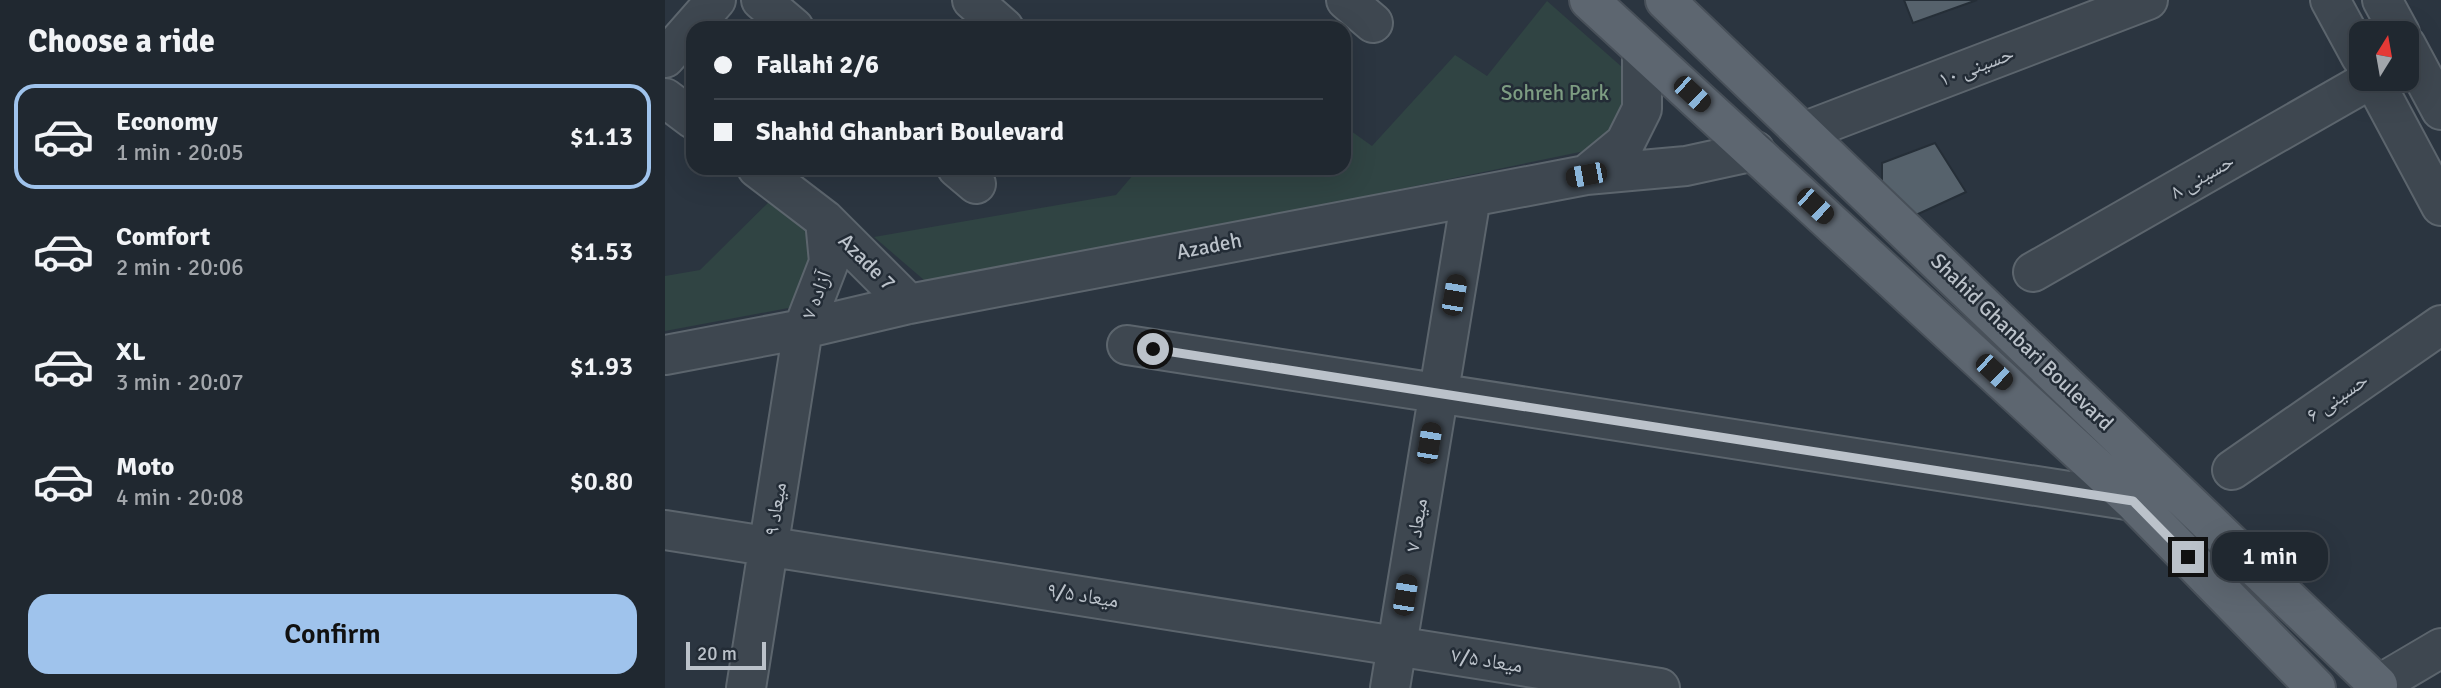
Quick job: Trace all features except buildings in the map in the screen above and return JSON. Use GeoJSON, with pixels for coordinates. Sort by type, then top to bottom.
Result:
{"type":"FeatureCollection","features":[{"type":"Feature","properties":{"kind":"main road","name":"Shahid Ghanbari Boulevard"},"geometry":{"type":"LineString","coordinates":[[1589,0],[2133,501],[2316,688]]}},
{"type":"Feature","properties":{"kind":"main road","name":"Shahid Ghanbari Boulevard"},"geometry":{"type":"LineString","coordinates":[[1665,0],[2377,687]]}},
{"type":"Feature","properties":{"kind":"street"},"geometry":{"type":"LineString","coordinates":[[698,21],[716,0]]}},
{"type":"Feature","properties":{"kind":"street"},"geometry":{"type":"LineString","coordinates":[[761,0],[786,21]]}},
{"type":"Feature","properties":{"kind":"street"},"geometry":{"type":"LineString","coordinates":[[972,0],[996,21]]}},
{"type":"Feature","properties":{"kind":"street","name":"حسینی ۱۰"},"geometry":{"type":"LineString","coordinates":[[1803,132],[2148,0]]}},
{"type":"Feature","properties":{"kind":"street"},"geometry":{"type":"LineString","coordinates":[[2330,0],[2349,35]]}},
{"type":"Feature","properties":{"kind":"street"},"geometry":{"type":"LineString","coordinates":[[2382,0],[2393,21]]}},
{"type":"Feature","properties":{"kind":"street"},"geometry":{"type":"LineString","coordinates":[[665,58],[686,34]]}},
{"type":"Feature","properties":{"kind":"street"},"geometry":{"type":"LineString","coordinates":[[1586,175],[1625,143],[1642,109],[1642,49]]}},
{"type":"Feature","properties":{"kind":"street"},"geometry":{"type":"LineString","coordinates":[[2419,69],[2441,110]]}},
{"type":"Feature","properties":{"kind":"street","name":"حسینی ۸"},"geometry":{"type":"LineString","coordinates":[[2032,272],[2351,91]]}},
{"type":"Feature","properties":{"kind":"street"},"geometry":{"type":"LineString","coordinates":[[2379,91],[2441,206]]}},
{"type":"Feature","properties":{"kind":"street"},"geometry":{"type":"LineString","coordinates":[[665,98],[686,114]]}},
{"type":"Feature","properties":{"kind":"street","name":"Azadeh"},"geometry":{"type":"LineString","coordinates":[[665,355],[803,329],[909,304],[1586,175],[1686,166],[1755,151]]}},
{"type":"Feature","properties":{"kind":"street","name":"Azade 7"},"geometry":{"type":"LineString","coordinates":[[766,175],[825,220],[909,304]]}},
{"type":"Feature","properties":{"kind":"street","name":"میعاد ۷"},"geometry":{"type":"LineString","coordinates":[[1390,688],[1471,197]]}},
{"type":"Feature","properties":{"kind":"street","name":"آزاده ۷"},"geometry":{"type":"LineString","coordinates":[[803,329],[829,262],[825,220]]}},
{"type":"Feature","properties":{"kind":"street","name":"حسینی ۶"},"geometry":{"type":"LineString","coordinates":[[2232,470],[2441,325]]}},
{"type":"Feature","properties":{"kind":"street","name":"میعاد ۹"},"geometry":{"type":"LineString","coordinates":[[747,688],[803,329]]}},
{"type":"Feature","properties":{"kind":"street"},"geometry":{"type":"LineString","coordinates":[[1127,345],[2133,501]]}},
{"type":"Feature","properties":{"kind":"street","name":"میعاد ۹/۵"},"geometry":{"type":"LineString","coordinates":[[665,530],[1397,645]]}},
{"type":"Feature","properties":{"kind":"street","name":"میعاد ۷/۵"},"geometry":{"type":"LineString","coordinates":[[1397,645],[1660,688]]}},
{"type":"Feature","properties":{"kind":"street"},"geometry":{"type":"LineString","coordinates":[[2377,687],[2441,648]]}},
{"type":"Feature","properties":{"kind":"green space","name":"Sohreh Park"},"geometry":{"type":"Polygon","coordinates":[[[1547,1],[1631,75],[1631,121],[1609,146],[931,286],[874,237],[1116,195],[1133,175],[1351,175],[1351,131],[1372,146],[1455,55],[1487,76],[1547,1]]]}},
{"type":"Feature","properties":{"kind":"green space"},"geometry":{"type":"Polygon","coordinates":[[[774,197],[819,240],[799,306],[665,331],[665,276],[700,270],[774,197]]]}},
{"type":"Feature","properties":{"kind":"route"},"geometry":{"type":"LineString","coordinates":[[1153,349],[2133,501],[2188,557]]}}]}
